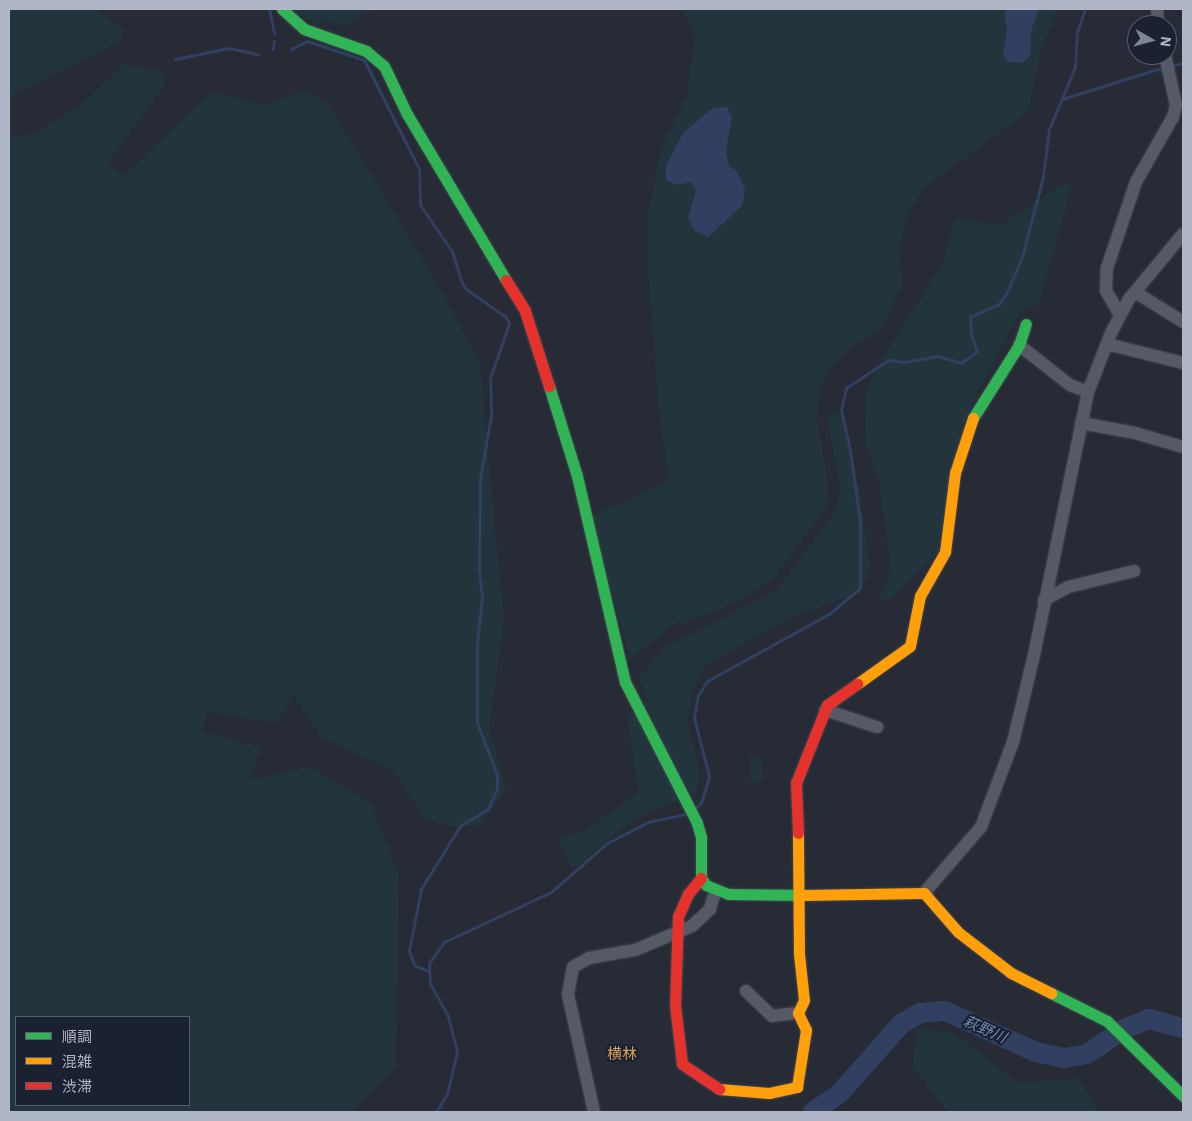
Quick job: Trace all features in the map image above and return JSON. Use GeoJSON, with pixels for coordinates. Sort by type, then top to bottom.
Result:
{"type":"FeatureCollection","features":[{"type":"Feature","properties":{"kind":"street"},"geometry":{"type":"LineString","coordinates":[[282,9],[304,29],[366,51],[384,66],[407,114],[525,312],[577,476],[626,682],[694,816],[701,837],[701,878],[688,894],[678,916],[675,1006],[680,1058],[686,1068],[718,1089],[770,1093],[797,1087],[806,1030],[798,1013],[804,1000],[799,954],[799,896],[794,794],[827,705],[910,646],[920,596],[945,552],[953,479],[973,418],[1019,345],[1026,324]]}},
{"type":"Feature","properties":{"kind":"street"},"geometry":{"type":"LineString","coordinates":[[1120,315],[1106,291],[1107,268],[1136,182],[1173,117],[1176,106],[1167,65]]}},
{"type":"Feature","properties":{"kind":"street"},"geometry":{"type":"LineString","coordinates":[[701,878],[715,891],[728,894],[754,892],[799,896],[924,893],[981,827],[1013,742],[1088,392],[1120,315],[1135,292],[1183,234]]}},
{"type":"Feature","properties":{"kind":"street"},"geometry":{"type":"LineString","coordinates":[[1135,292],[1183,322]]}},
{"type":"Feature","properties":{"kind":"street"},"geometry":{"type":"LineString","coordinates":[[1107,344],[1183,363]]}},
{"type":"Feature","properties":{"kind":"street"},"geometry":{"type":"LineString","coordinates":[[1019,345],[1070,385],[1088,392]]}},
{"type":"Feature","properties":{"kind":"street"},"geometry":{"type":"LineString","coordinates":[[1081,423],[1135,433],[1183,448]]}},
{"type":"Feature","properties":{"kind":"street"},"geometry":{"type":"LineString","coordinates":[[1044,600],[1068,588],[1134,572]]}},
{"type":"Feature","properties":{"kind":"street"},"geometry":{"type":"LineString","coordinates":[[825,710],[877,727]]}},
{"type":"Feature","properties":{"kind":"street"},"geometry":{"type":"LineString","coordinates":[[594,1112],[568,995],[573,967],[589,958],[635,950],[677,933],[698,922],[710,909],[715,891]]}},
{"type":"Feature","properties":{"kind":"street"},"geometry":{"type":"LineString","coordinates":[[924,893],[958,932],[1011,973],[1100,1016],[1113,1026],[1183,1096]]}},
{"type":"Feature","properties":{"kind":"street"},"geometry":{"type":"LineString","coordinates":[[746,991],[772,1016],[798,1013]]}},
{"type":"Feature","properties":{"kind":"shaded area"},"geometry":{"type":"Polygon","coordinates":[[[9,9],[94,9],[124,29],[121,42],[9,97],[9,9]]]}},
{"type":"Feature","properties":{"kind":"shaded area"},"geometry":{"type":"Polygon","coordinates":[[[295,9],[372,9],[345,26],[325,20],[316,25],[298,14],[295,9]]]}},
{"type":"Feature","properties":{"kind":"shaded area"},"geometry":{"type":"Polygon","coordinates":[[[682,9],[1057,9],[1041,51],[1028,112],[924,188],[906,217],[899,247],[902,284],[881,330],[851,348],[828,370],[820,388],[817,419],[829,489],[826,508],[773,579],[735,603],[682,624],[677,622],[630,659],[591,516],[668,481],[669,472],[660,424],[649,279],[649,209],[661,149],[686,99],[695,37],[682,9]]]}},
{"type":"Feature","properties":{"kind":"shaded area"},"geometry":{"type":"Polygon","coordinates":[[[124,64],[162,70],[165,85],[107,163],[124,176],[212,91],[263,105],[303,91],[327,102],[436,282],[480,364],[504,621],[489,727],[506,790],[479,826],[448,826],[426,820],[393,771],[322,738],[293,695],[277,723],[206,712],[203,732],[261,747],[250,780],[310,766],[370,802],[399,876],[396,1067],[351,1112],[9,1112],[9,138],[34,133],[80,106],[124,64]]]}},
{"type":"Feature","properties":{"kind":"shaded area"},"geometry":{"type":"Polygon","coordinates":[[[1064,183],[1072,184],[1039,304],[1021,311],[970,406],[938,552],[887,603],[879,599],[891,570],[878,477],[866,445],[865,395],[880,362],[942,264],[956,218],[1000,225],[1064,183]]]}},
{"type":"Feature","properties":{"kind":"shaded area"},"geometry":{"type":"Polygon","coordinates":[[[836,412],[842,419],[860,494],[870,568],[861,592],[785,620],[704,667],[692,692],[687,721],[699,770],[697,792],[629,823],[573,869],[556,838],[583,832],[639,792],[627,716],[648,701],[639,678],[663,648],[776,591],[834,513],[841,489],[827,418],[836,412]]]}},
{"type":"Feature","properties":{"kind":"shaded area"},"geometry":{"type":"Polygon","coordinates":[[[761,755],[763,782],[751,783],[749,756],[761,755]]]}},
{"type":"Feature","properties":{"kind":"shaded area"},"geometry":{"type":"Polygon","coordinates":[[[916,1028],[954,1033],[1018,1083],[1079,1078],[1098,1112],[948,1112],[913,1068],[916,1028]]]}},
{"type":"Feature","properties":{"kind":"water"},"geometry":{"type":"Polygon","coordinates":[[[1004,9],[1039,9],[1031,31],[1030,56],[1022,63],[1008,62],[1003,55],[1007,30],[1004,9]]]}},
{"type":"Feature","properties":{"kind":"water"},"geometry":{"type":"Polygon","coordinates":[[[727,107],[732,117],[726,151],[729,166],[737,171],[745,189],[742,206],[708,237],[695,231],[688,219],[696,190],[691,182],[677,185],[666,180],[666,166],[683,133],[713,108],[727,107]]]}},
{"type":"Feature","properties":{"kind":"waterway"},"geometry":{"type":"LineString","coordinates":[[269,9],[274,33]]}},
{"type":"Feature","properties":{"kind":"waterway"},"geometry":{"type":"LineString","coordinates":[[695,808],[701,803],[709,776],[694,718],[698,696],[707,681],[829,614],[860,588],[860,522],[850,450],[841,410],[846,388],[888,360],[904,362],[937,356],[961,363],[977,351],[971,335],[970,317],[999,304],[1007,292],[1022,257],[1043,177],[1049,129],[1075,67],[1077,32],[1085,9]]}},
{"type":"Feature","properties":{"kind":"waterway"},"geometry":{"type":"LineString","coordinates":[[273,49],[274,41]]}},
{"type":"Feature","properties":{"kind":"waterway"},"geometry":{"type":"LineString","coordinates":[[291,49],[307,41],[364,60],[419,169],[420,205],[452,251],[461,281],[466,289],[506,317],[509,324],[490,378],[491,416],[480,478],[479,569],[482,597],[477,643],[477,723],[497,775],[497,789],[488,809],[460,826],[421,889],[409,951],[414,965],[430,972]]}},
{"type":"Feature","properties":{"kind":"waterway"},"geometry":{"type":"LineString","coordinates":[[175,59],[229,48],[258,54]]}},
{"type":"Feature","properties":{"kind":"waterway"},"geometry":{"type":"LineString","coordinates":[[1170,66],[1183,63]]}},
{"type":"Feature","properties":{"kind":"waterway"},"geometry":{"type":"LineString","coordinates":[[1062,99],[1164,67]]}},
{"type":"Feature","properties":{"kind":"waterway"},"geometry":{"type":"LineString","coordinates":[[436,1112],[447,1094],[457,1052],[448,1016],[430,984],[429,963],[444,942],[551,892],[607,843],[648,822],[685,814]]}},
{"type":"Feature","properties":{"kind":"waterway","name":"萩野川"},"geometry":{"type":"LineString","coordinates":[[813,1112],[840,1093],[901,1024],[920,1013],[945,1011],[1036,1052],[1064,1058],[1087,1054],[1124,1029],[1149,1019],[1183,1028]]}},
{"type":"Feature","properties":{"kind":"traffic: fast"},"geometry":{"type":"LineString","coordinates":[[282,9],[304,29],[366,51],[384,66],[407,114],[506,280]]}},
{"type":"Feature","properties":{"kind":"traffic: fast"},"geometry":{"type":"LineString","coordinates":[[973,418],[1019,345],[1026,324]]}},
{"type":"Feature","properties":{"kind":"traffic: fast"},"geometry":{"type":"LineString","coordinates":[[549,386],[577,476],[625,682],[697,823],[701,837],[701,878],[706,885],[728,894],[803,895]]}},
{"type":"Feature","properties":{"kind":"traffic: fast"},"geometry":{"type":"LineString","coordinates":[[1051,993],[1107,1021],[1183,1096]]}},
{"type":"Feature","properties":{"kind":"traffic: slow"},"geometry":{"type":"LineString","coordinates":[[857,684],[910,646],[920,596],[945,552],[955,473],[973,418]]}},
{"type":"Feature","properties":{"kind":"traffic: slow"},"geometry":{"type":"LineString","coordinates":[[719,1089],[769,1093],[797,1087],[806,1030],[798,1013],[804,1000],[799,954],[798,833]]}},
{"type":"Feature","properties":{"kind":"traffic: slow"},"geometry":{"type":"LineString","coordinates":[[803,895],[924,893],[958,932],[1011,973],[1051,993]]}},
{"type":"Feature","properties":{"kind":"traffic: jam"},"geometry":{"type":"LineString","coordinates":[[506,280],[525,311],[549,386]]}},
{"type":"Feature","properties":{"kind":"traffic: jam"},"geometry":{"type":"LineString","coordinates":[[798,833],[796,783],[827,705],[857,684]]}},
{"type":"Feature","properties":{"kind":"traffic: jam"},"geometry":{"type":"LineString","coordinates":[[701,878],[688,894],[678,916],[675,1005],[682,1064],[719,1089]]}},
{"type":"Feature","properties":{"kind":"district","name":"横林"},"geometry":{"type":"Point","coordinates":[622,1054]}}]}
